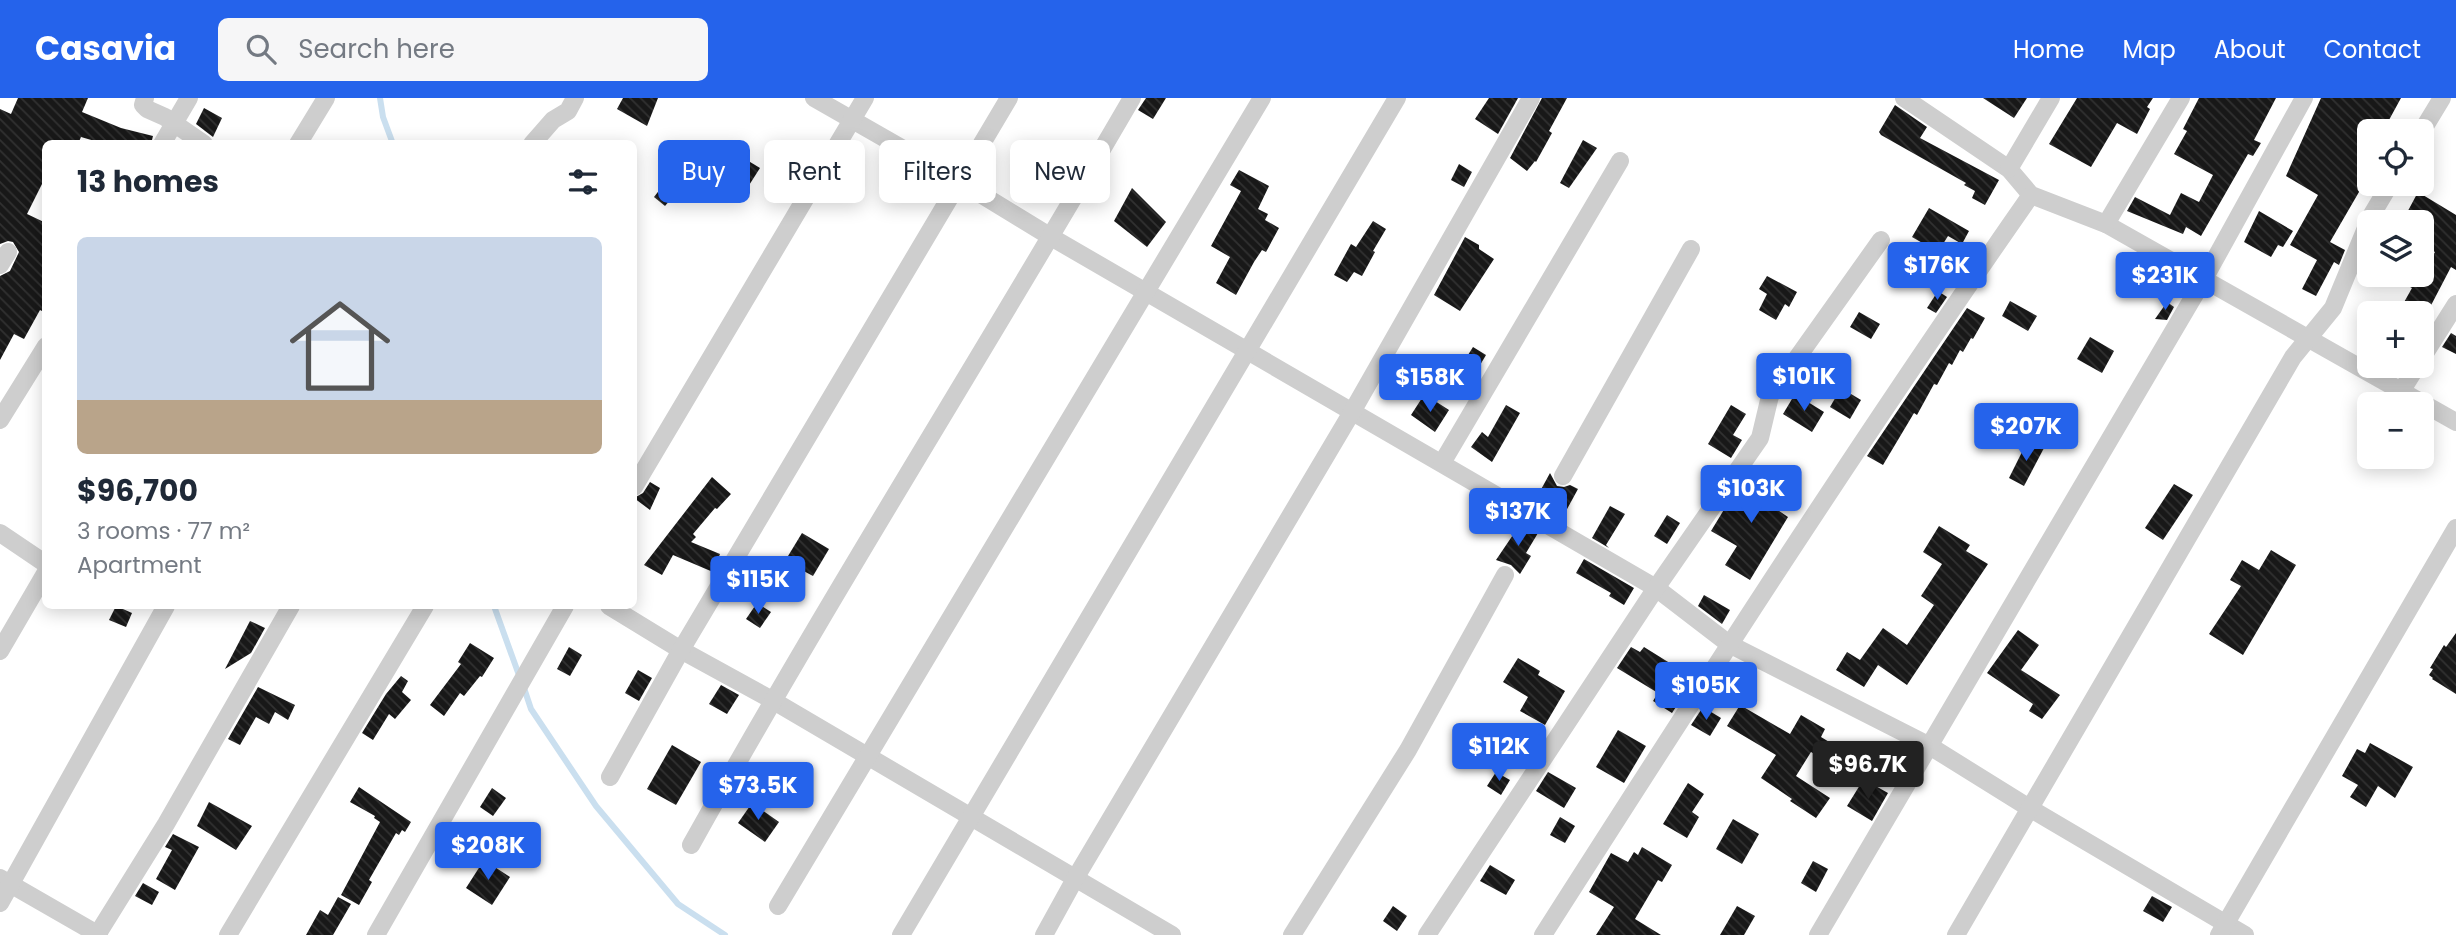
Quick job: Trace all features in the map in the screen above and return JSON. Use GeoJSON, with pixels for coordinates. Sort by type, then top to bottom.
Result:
{"type":"FeatureCollection","features":[{"type":"Feature","properties":{"kind":"street"},"geometry":{"type":"LineString","coordinates":[[145,98],[143,104],[147,110],[174,123],[198,140]]}},
{"type":"Feature","properties":{"kind":"street"},"geometry":{"type":"LineString","coordinates":[[164,140],[188,98]]}},
{"type":"Feature","properties":{"kind":"street"},"geometry":{"type":"LineString","coordinates":[[300,140],[326,98]]}},
{"type":"Feature","properties":{"kind":"street"},"geometry":{"type":"LineString","coordinates":[[536,140],[553,120],[568,111],[575,98]]}},
{"type":"Feature","properties":{"kind":"street"},"geometry":{"type":"LineString","coordinates":[[814,98],[887,140]]}},
{"type":"Feature","properties":{"kind":"street"},"geometry":{"type":"LineString","coordinates":[[637,482],[865,98]]}},
{"type":"Feature","properties":{"kind":"street"},"geometry":{"type":"LineString","coordinates":[[985,140],[1009,98]]}},
{"type":"Feature","properties":{"kind":"street"},"geometry":{"type":"LineString","coordinates":[[691,845],[772,700],[1132,98]]}},
{"type":"Feature","properties":{"kind":"street"},"geometry":{"type":"LineString","coordinates":[[778,906],[1262,98]]}},
{"type":"Feature","properties":{"kind":"street"},"geometry":{"type":"LineString","coordinates":[[901,935],[1397,98]]}},
{"type":"Feature","properties":{"kind":"street"},"geometry":{"type":"LineString","coordinates":[[1044,935],[1352,412],[1531,98]]}},
{"type":"Feature","properties":{"kind":"street"},"geometry":{"type":"LineString","coordinates":[[2009,169],[2051,98]]}},
{"type":"Feature","properties":{"kind":"street"},"geometry":{"type":"LineString","coordinates":[[2106,224],[2181,98]]}},
{"type":"Feature","properties":{"kind":"street"},"geometry":{"type":"LineString","coordinates":[[1818,935],[2204,279],[2304,98]]}},
{"type":"Feature","properties":{"kind":"street"},"geometry":{"type":"LineString","coordinates":[[2429,119],[2442,98]]}},
{"type":"Feature","properties":{"kind":"street"},"geometry":{"type":"LineString","coordinates":[[1908,99],[2009,169],[2031,195],[2106,224],[2456,422]]}},
{"type":"Feature","properties":{"kind":"street"},"geometry":{"type":"LineString","coordinates":[[1442,463],[1620,161]]}},
{"type":"Feature","properties":{"kind":"street"},"geometry":{"type":"LineString","coordinates":[[1543,935],[1729,644],[1932,337],[2031,195]]}},
{"type":"Feature","properties":{"kind":"street"},"geometry":{"type":"LineString","coordinates":[[1956,935],[2293,357],[2333,308],[2371,216],[2383,196]]}},
{"type":"Feature","properties":{"kind":"street"},"geometry":{"type":"LineString","coordinates":[[610,777],[681,650],[948,203]]}},
{"type":"Feature","properties":{"kind":"street"},"geometry":{"type":"LineString","coordinates":[[995,203],[1656,588],[1729,644],[1928,746],[2222,929],[2245,935]]}},
{"type":"Feature","properties":{"kind":"street"},"geometry":{"type":"LineString","coordinates":[[1427,935],[1656,588],[1760,438],[1770,396],[1881,240]]}},
{"type":"Feature","properties":{"kind":"street"},"geometry":{"type":"LineString","coordinates":[[1563,475],[1691,248]]}},
{"type":"Feature","properties":{"kind":"street"},"geometry":{"type":"LineString","coordinates":[[2434,339],[2456,304]]}},
{"type":"Feature","properties":{"kind":"street"},"geometry":{"type":"LineString","coordinates":[[0,420],[42,352]]}},
{"type":"Feature","properties":{"kind":"street"},"geometry":{"type":"LineString","coordinates":[[2402,390],[2410,378]]}},
{"type":"Feature","properties":{"kind":"street"},"geometry":{"type":"LineString","coordinates":[[2222,929],[2456,528]]}},
{"type":"Feature","properties":{"kind":"street"},"geometry":{"type":"LineString","coordinates":[[0,533],[42,561]]}},
{"type":"Feature","properties":{"kind":"street"},"geometry":{"type":"LineString","coordinates":[[1293,935],[1408,750],[1505,575]]}},
{"type":"Feature","properties":{"kind":"street"},"geometry":{"type":"LineString","coordinates":[[0,651],[42,579]]}},
{"type":"Feature","properties":{"kind":"street"},"geometry":{"type":"LineString","coordinates":[[0,903],[6,881],[164,609]]}},
{"type":"Feature","properties":{"kind":"street"},"geometry":{"type":"LineString","coordinates":[[6,881],[98,935],[166,824],[289,609]]}},
{"type":"Feature","properties":{"kind":"street"},"geometry":{"type":"LineString","coordinates":[[228,935],[423,609]]}},
{"type":"Feature","properties":{"kind":"street"},"geometry":{"type":"LineString","coordinates":[[376,935],[563,609]]}},
{"type":"Feature","properties":{"kind":"street"},"geometry":{"type":"LineString","coordinates":[[613,609],[1172,935]]}},
{"type":"Feature","properties":{"kind":"building"},"geometry":{"type":"Polygon","coordinates":[[[18,98],[88,98],[82,112],[121,128],[153,136],[152,140],[91,140],[81,137],[80,140],[42,140],[42,184],[27,214],[42,221],[42,311],[40,310],[24,339],[14,334],[0,360],[0,276],[10,271],[19,252],[13,242],[0,244],[0,109],[11,114],[18,98]]]}},
{"type":"Feature","properties":{"kind":"building"},"geometry":{"type":"Polygon","coordinates":[[[623,98],[658,98],[647,126],[617,109],[623,98]]]}},
{"type":"Feature","properties":{"kind":"building"},"geometry":{"type":"Polygon","coordinates":[[[1146,98],[1166,98],[1153,119],[1138,110],[1146,98]]]}},
{"type":"Feature","properties":{"kind":"building"},"geometry":{"type":"Polygon","coordinates":[[[1489,98],[1518,98],[1498,134],[1475,119],[1489,98]]]}},
{"type":"Feature","properties":{"kind":"building"},"geometry":{"type":"Polygon","coordinates":[[[1542,98],[1567,98],[1549,131],[1552,133],[1536,162],[1527,171],[1510,158],[1542,98]]]}},
{"type":"Feature","properties":{"kind":"building"},"geometry":{"type":"Polygon","coordinates":[[[1983,98],[2027,98],[2014,118],[1983,98]]]}},
{"type":"Feature","properties":{"kind":"building"},"geometry":{"type":"Polygon","coordinates":[[[2077,98],[2153,98],[2137,134],[2117,123],[2091,167],[2049,144],[2077,98]]]}},
{"type":"Feature","properties":{"kind":"building"},"geometry":{"type":"Polygon","coordinates":[[[2199,98],[2276,98],[2254,140],[2261,143],[2253,156],[2248,154],[2201,236],[2186,227],[2183,234],[2127,211],[2135,197],[2170,215],[2181,193],[2199,202],[2213,175],[2174,154],[2187,131],[2183,129],[2199,98]]]}},
{"type":"Feature","properties":{"kind":"building"},"geometry":{"type":"Polygon","coordinates":[[[2321,98],[2401,98],[2390,119],[2357,119],[2357,195],[2330,242],[2345,250],[2339,265],[2334,262],[2316,296],[2302,289],[2317,260],[2290,245],[2318,195],[2286,176],[2321,98]]]}},
{"type":"Feature","properties":{"kind":"building"},"geometry":{"type":"Polygon","coordinates":[[[1895,105],[1927,127],[1920,138],[1999,180],[1985,205],[1972,198],[1975,191],[1964,185],[1966,183],[1881,135],[1879,132],[1895,105]]]}},
{"type":"Feature","properties":{"kind":"building"},"geometry":{"type":"Polygon","coordinates":[[[204,108],[222,118],[213,137],[196,124],[204,108]]]}},
{"type":"Feature","properties":{"kind":"building"},"geometry":{"type":"Polygon","coordinates":[[[1583,140],[1597,148],[1569,188],[1560,183],[1583,140]]]}},
{"type":"Feature","properties":{"kind":"building"},"geometry":{"type":"Polygon","coordinates":[[[750,162],[760,168],[750,184],[750,162]]]}},
{"type":"Feature","properties":{"kind":"building"},"geometry":{"type":"Polygon","coordinates":[[[1459,164],[1472,172],[1464,187],[1451,180],[1459,164]]]}},
{"type":"Feature","properties":{"kind":"building"},"geometry":{"type":"Polygon","coordinates":[[[1239,170],[1269,186],[1258,209],[1268,214],[1265,220],[1279,228],[1266,252],[1262,250],[1254,262],[1236,295],[1216,283],[1230,257],[1211,246],[1241,191],[1230,185],[1239,170]]]}},
{"type":"Feature","properties":{"kind":"building"},"geometry":{"type":"Polygon","coordinates":[[[1132,188],[1166,222],[1147,247],[1114,221],[1132,188]]]}},
{"type":"Feature","properties":{"kind":"building"},"geometry":{"type":"Polygon","coordinates":[[[2416,196],[2425,196],[2456,215],[2456,270],[2451,267],[2433,301],[2405,301],[2410,287],[2434,287],[2434,210],[2408,210],[2416,196]]]}},
{"type":"Feature","properties":{"kind":"building"},"geometry":{"type":"Polygon","coordinates":[[[1929,208],[1969,231],[1962,244],[1948,236],[1938,252],[1912,237],[1929,208]]]}},
{"type":"Feature","properties":{"kind":"building"},"geometry":{"type":"Polygon","coordinates":[[[2259,211],[2293,231],[2283,247],[2278,245],[2271,257],[2244,242],[2259,211]]]}},
{"type":"Feature","properties":{"kind":"building"},"geometry":{"type":"Polygon","coordinates":[[[1373,221],[1386,229],[1362,276],[1354,272],[1347,282],[1334,275],[1351,244],[1356,247],[1373,221]]]}},
{"type":"Feature","properties":{"kind":"building"},"geometry":{"type":"Polygon","coordinates":[[[1465,237],[1494,259],[1460,311],[1434,295],[1465,237]]]}},
{"type":"Feature","properties":{"kind":"building"},"geometry":{"type":"Polygon","coordinates":[[[1767,276],[1797,292],[1789,307],[1785,304],[1776,320],[1759,310],[1767,294],[1759,289],[1767,276]]]}},
{"type":"Feature","properties":{"kind":"building"},"geometry":{"type":"Polygon","coordinates":[[[1938,291],[1947,297],[1936,313],[1927,308],[1938,291]]]}},
{"type":"Feature","properties":{"kind":"building"},"geometry":{"type":"Polygon","coordinates":[[[2010,301],[2037,316],[2028,331],[2002,316],[2010,301]]]}},
{"type":"Feature","properties":{"kind":"building"},"geometry":{"type":"Polygon","coordinates":[[[2167,302],[2174,307],[2167,320],[2155,319],[2167,302]]]}},
{"type":"Feature","properties":{"kind":"building"},"geometry":{"type":"Polygon","coordinates":[[[1967,308],[1985,318],[1973,339],[1971,338],[1963,352],[1960,350],[1952,365],[1949,363],[1937,385],[1934,384],[1917,415],[1914,413],[1883,465],[1867,456],[1967,308]]]}},
{"type":"Feature","properties":{"kind":"building"},"geometry":{"type":"Polygon","coordinates":[[[1859,312],[1880,324],[1871,339],[1850,327],[1859,312]]]}},
{"type":"Feature","properties":{"kind":"building"},"geometry":{"type":"Polygon","coordinates":[[[2451,333],[2456,336],[2456,354],[2442,347],[2451,333]]]}},
{"type":"Feature","properties":{"kind":"building"},"geometry":{"type":"Polygon","coordinates":[[[2090,337],[2114,351],[2102,373],[2077,359],[2090,337]]]}},
{"type":"Feature","properties":{"kind":"building"},"geometry":{"type":"Polygon","coordinates":[[[1473,347],[1486,355],[1467,387],[1453,379],[1473,347]]]}},
{"type":"Feature","properties":{"kind":"building"},"geometry":{"type":"Polygon","coordinates":[[[1841,388],[1861,400],[1850,419],[1830,407],[1841,388]]]}},
{"type":"Feature","properties":{"kind":"building"},"geometry":{"type":"Polygon","coordinates":[[[1795,394],[1824,412],[1812,432],[1783,414],[1795,394]]]}},
{"type":"Feature","properties":{"kind":"building"},"geometry":{"type":"Polygon","coordinates":[[[1422,398],[1433,405],[1435,401],[1449,410],[1435,432],[1411,415],[1422,398]]]}},
{"type":"Feature","properties":{"kind":"building"},"geometry":{"type":"Polygon","coordinates":[[[1506,405],[1520,413],[1492,462],[1471,447],[1482,432],[1488,437],[1506,405]]]}},
{"type":"Feature","properties":{"kind":"building"},"geometry":{"type":"Polygon","coordinates":[[[1731,405],[1746,414],[1733,435],[1742,440],[1731,458],[1708,444],[1731,405]]]}},
{"type":"Feature","properties":{"kind":"building"},"geometry":{"type":"Polygon","coordinates":[[[2050,409],[2071,421],[2058,444],[2037,432],[2050,409]]]}},
{"type":"Feature","properties":{"kind":"building"},"geometry":{"type":"Polygon","coordinates":[[[2028,440],[2044,448],[2024,486],[2009,478],[2028,440]]]}},
{"type":"Feature","properties":{"kind":"building"},"geometry":{"type":"Polygon","coordinates":[[[1753,469],[1778,483],[1767,503],[1788,517],[1750,580],[1725,565],[1737,546],[1711,531],[1725,508],[1730,511],[1753,469]]]}},
{"type":"Feature","properties":{"kind":"building"},"geometry":{"type":"Polygon","coordinates":[[[1550,473],[1557,486],[1570,485],[1578,489],[1566,511],[1538,495],[1550,473]]]}},
{"type":"Feature","properties":{"kind":"building"},"geometry":{"type":"Polygon","coordinates":[[[712,477],[731,494],[693,534],[696,537],[691,542],[720,554],[713,572],[673,555],[662,575],[644,565],[712,477]]]}},
{"type":"Feature","properties":{"kind":"building"},"geometry":{"type":"Polygon","coordinates":[[[650,482],[660,488],[650,510],[637,500],[637,496],[643,493],[650,482]]]}},
{"type":"Feature","properties":{"kind":"building"},"geometry":{"type":"Polygon","coordinates":[[[2174,484],[2193,495],[2163,540],[2145,528],[2174,484]]]}},
{"type":"Feature","properties":{"kind":"building"},"geometry":{"type":"Polygon","coordinates":[[[1610,506],[1625,514],[1606,545],[1609,548],[1592,538],[1610,506]]]}},
{"type":"Feature","properties":{"kind":"building"},"geometry":{"type":"Polygon","coordinates":[[[1667,515],[1680,523],[1667,544],[1654,536],[1667,515]]]}},
{"type":"Feature","properties":{"kind":"building"},"geometry":{"type":"Polygon","coordinates":[[[1521,523],[1538,533],[1526,553],[1531,556],[1520,574],[1511,565],[1496,560],[1521,523]]]}},
{"type":"Feature","properties":{"kind":"building"},"geometry":{"type":"Polygon","coordinates":[[[1939,526],[1970,545],[1966,551],[1988,564],[1907,685],[1878,665],[1864,687],[1836,670],[1847,652],[1860,660],[1883,628],[1907,645],[1934,605],[1921,596],[1942,564],[1923,552],[1939,526]]]}},
{"type":"Feature","properties":{"kind":"building"},"geometry":{"type":"Polygon","coordinates":[[[802,533],[829,549],[813,576],[785,561],[802,533]]]}},
{"type":"Feature","properties":{"kind":"building"},"geometry":{"type":"Polygon","coordinates":[[[2271,550],[2296,565],[2243,655],[2209,634],[2241,586],[2230,580],[2242,560],[2259,570],[2271,550]]]}},
{"type":"Feature","properties":{"kind":"building"},"geometry":{"type":"Polygon","coordinates":[[[1584,559],[1634,588],[1624,605],[1609,596],[1611,593],[1576,573],[1584,559]]]}},
{"type":"Feature","properties":{"kind":"building"},"geometry":{"type":"Polygon","coordinates":[[[1704,595],[1730,610],[1722,624],[1698,606],[1704,595]]]}},
{"type":"Feature","properties":{"kind":"building"},"geometry":{"type":"Polygon","coordinates":[[[757,603],[771,612],[760,628],[746,619],[757,603]]]}},
{"type":"Feature","properties":{"kind":"building"},"geometry":{"type":"Polygon","coordinates":[[[114,609],[132,613],[126,627],[109,620],[114,609]]]}},
{"type":"Feature","properties":{"kind":"building"},"geometry":{"type":"Polygon","coordinates":[[[250,621],[265,628],[251,653],[225,669],[250,621]]]}},
{"type":"Feature","properties":{"kind":"building"},"geometry":{"type":"Polygon","coordinates":[[[2018,630],[2039,645],[2021,670],[2060,695],[2042,719],[2029,711],[2033,704],[1987,673],[2018,630]]]}},
{"type":"Feature","properties":{"kind":"building"},"geometry":{"type":"Polygon","coordinates":[[[2456,633],[2456,694],[2429,675],[2433,669],[2430,668],[2444,645],[2446,647],[2456,633]]]}},
{"type":"Feature","properties":{"kind":"building"},"geometry":{"type":"Polygon","coordinates":[[[470,643],[494,658],[482,677],[480,676],[464,696],[460,693],[444,716],[430,705],[461,664],[458,662],[470,643]]]}},
{"type":"Feature","properties":{"kind":"building"},"geometry":{"type":"Polygon","coordinates":[[[569,647],[582,655],[570,676],[557,669],[569,647]]]}},
{"type":"Feature","properties":{"kind":"building"},"geometry":{"type":"Polygon","coordinates":[[[1631,647],[1640,652],[1644,647],[1689,675],[1678,693],[1683,696],[1672,713],[1653,701],[1658,693],[1617,668],[1631,647]]]}},
{"type":"Feature","properties":{"kind":"building"},"geometry":{"type":"Polygon","coordinates":[[[1518,658],[1540,671],[1538,675],[1565,691],[1545,725],[1520,711],[1528,697],[1503,682],[1518,658]]]}},
{"type":"Feature","properties":{"kind":"building"},"geometry":{"type":"Polygon","coordinates":[[[638,670],[652,678],[639,701],[625,693],[638,670]]]}},
{"type":"Feature","properties":{"kind":"building"},"geometry":{"type":"Polygon","coordinates":[[[401,676],[408,681],[402,692],[411,700],[395,719],[389,714],[373,740],[362,733],[386,694],[401,676]]]}},
{"type":"Feature","properties":{"kind":"building"},"geometry":{"type":"Polygon","coordinates":[[[721,685],[739,695],[727,714],[709,704],[721,685]]]}},
{"type":"Feature","properties":{"kind":"building"},"geometry":{"type":"Polygon","coordinates":[[[258,687],[295,705],[288,720],[275,712],[269,724],[256,717],[240,745],[228,739],[258,687]]]}},
{"type":"Feature","properties":{"kind":"building"},"geometry":{"type":"Polygon","coordinates":[[[1740,705],[1790,734],[1801,715],[1825,729],[1821,737],[1849,754],[1840,769],[1811,752],[1796,776],[1830,798],[1816,818],[1761,778],[1776,755],[1727,726],[1740,705]]]}},
{"type":"Feature","properties":{"kind":"building"},"geometry":{"type":"Polygon","coordinates":[[[1703,707],[1721,718],[1710,736],[1691,725],[1703,707]]]}},
{"type":"Feature","properties":{"kind":"building"},"geometry":{"type":"Polygon","coordinates":[[[1618,730],[1646,746],[1624,783],[1596,767],[1618,730]]]}},
{"type":"Feature","properties":{"kind":"building"},"geometry":{"type":"Polygon","coordinates":[[[2370,743],[2413,767],[2395,798],[2378,786],[2366,807],[2350,797],[2358,785],[2342,776],[2357,749],[2365,753],[2370,743]]]}},
{"type":"Feature","properties":{"kind":"building"},"geometry":{"type":"Polygon","coordinates":[[[672,745],[701,762],[676,805],[647,789],[672,745]]]}},
{"type":"Feature","properties":{"kind":"building"},"geometry":{"type":"Polygon","coordinates":[[[1496,772],[1510,780],[1501,795],[1487,786],[1496,772]]]}},
{"type":"Feature","properties":{"kind":"building"},"geometry":{"type":"Polygon","coordinates":[[[1548,772],[1576,788],[1564,808],[1536,791],[1548,772]]]}},
{"type":"Feature","properties":{"kind":"building"},"geometry":{"type":"Polygon","coordinates":[[[1688,783],[1704,794],[1692,812],[1699,817],[1687,838],[1663,824],[1688,783]]]}},
{"type":"Feature","properties":{"kind":"building"},"geometry":{"type":"Polygon","coordinates":[[[1872,784],[1888,793],[1872,821],[1847,806],[1860,785],[1868,790],[1872,784]]]}},
{"type":"Feature","properties":{"kind":"building"},"geometry":{"type":"Polygon","coordinates":[[[359,787],[411,822],[405,832],[402,830],[399,835],[396,833],[369,880],[372,882],[359,905],[341,895],[380,822],[375,816],[350,802],[359,787]]]}},
{"type":"Feature","properties":{"kind":"building"},"geometry":{"type":"Polygon","coordinates":[[[492,788],[506,798],[493,816],[480,807],[492,788]]]}},
{"type":"Feature","properties":{"kind":"building"},"geometry":{"type":"Polygon","coordinates":[[[209,802],[252,826],[236,850],[197,826],[209,802]]]}},
{"type":"Feature","properties":{"kind":"building"},"geometry":{"type":"Polygon","coordinates":[[[752,803],[779,822],[765,842],[738,823],[752,803]]]}},
{"type":"Feature","properties":{"kind":"building"},"geometry":{"type":"Polygon","coordinates":[[[1560,817],[1575,826],[1565,843],[1550,835],[1560,817]]]}},
{"type":"Feature","properties":{"kind":"building"},"geometry":{"type":"Polygon","coordinates":[[[1733,819],[1759,834],[1742,864],[1716,849],[1733,819]]]}},
{"type":"Feature","properties":{"kind":"building"},"geometry":{"type":"Polygon","coordinates":[[[173,834],[199,847],[175,890],[156,879],[172,850],[165,847],[173,834]]]}},
{"type":"Feature","properties":{"kind":"building"},"geometry":{"type":"Polygon","coordinates":[[[1642,847],[1672,865],[1662,882],[1658,880],[1635,919],[1661,935],[1596,935],[1614,907],[1589,892],[1611,853],[1628,862],[1634,852],[1638,855],[1642,847]]]}},
{"type":"Feature","properties":{"kind":"building"},"geometry":{"type":"Polygon","coordinates":[[[484,860],[510,877],[492,905],[466,888],[484,860]]]}},
{"type":"Feature","properties":{"kind":"building"},"geometry":{"type":"Polygon","coordinates":[[[1813,861],[1828,869],[1816,892],[1801,883],[1813,861]]]}},
{"type":"Feature","properties":{"kind":"building"},"geometry":{"type":"Polygon","coordinates":[[[1490,865],[1515,880],[1506,895],[1480,881],[1490,865]]]}},
{"type":"Feature","properties":{"kind":"building"},"geometry":{"type":"Polygon","coordinates":[[[143,883],[159,892],[152,905],[135,896],[143,883]]]}},
{"type":"Feature","properties":{"kind":"building"},"geometry":{"type":"Polygon","coordinates":[[[2152,896],[2172,907],[2163,922],[2143,911],[2152,896]]]}},
{"type":"Feature","properties":{"kind":"building"},"geometry":{"type":"Polygon","coordinates":[[[338,897],[351,904],[333,935],[306,935],[320,910],[328,915],[338,897]]]}},
{"type":"Feature","properties":{"kind":"building"},"geometry":{"type":"Polygon","coordinates":[[[1393,906],[1407,916],[1397,931],[1383,921],[1393,906]]]}},
{"type":"Feature","properties":{"kind":"building"},"geometry":{"type":"Polygon","coordinates":[[[1737,906],[1755,916],[1744,935],[1720,935],[1737,906]]]}},
{"type":"Feature","properties":{"kind":"waterway"},"geometry":{"type":"LineString","coordinates":[[380,98],[383,117],[392,140]]}},
{"type":"Feature","properties":{"kind":"waterway"},"geometry":{"type":"LineString","coordinates":[[495,609],[520,678]]}},
{"type":"Feature","properties":{"kind":"waterway"},"geometry":{"type":"LineString","coordinates":[[524,688],[531,709],[596,806],[678,904],[725,935]]}}]}
